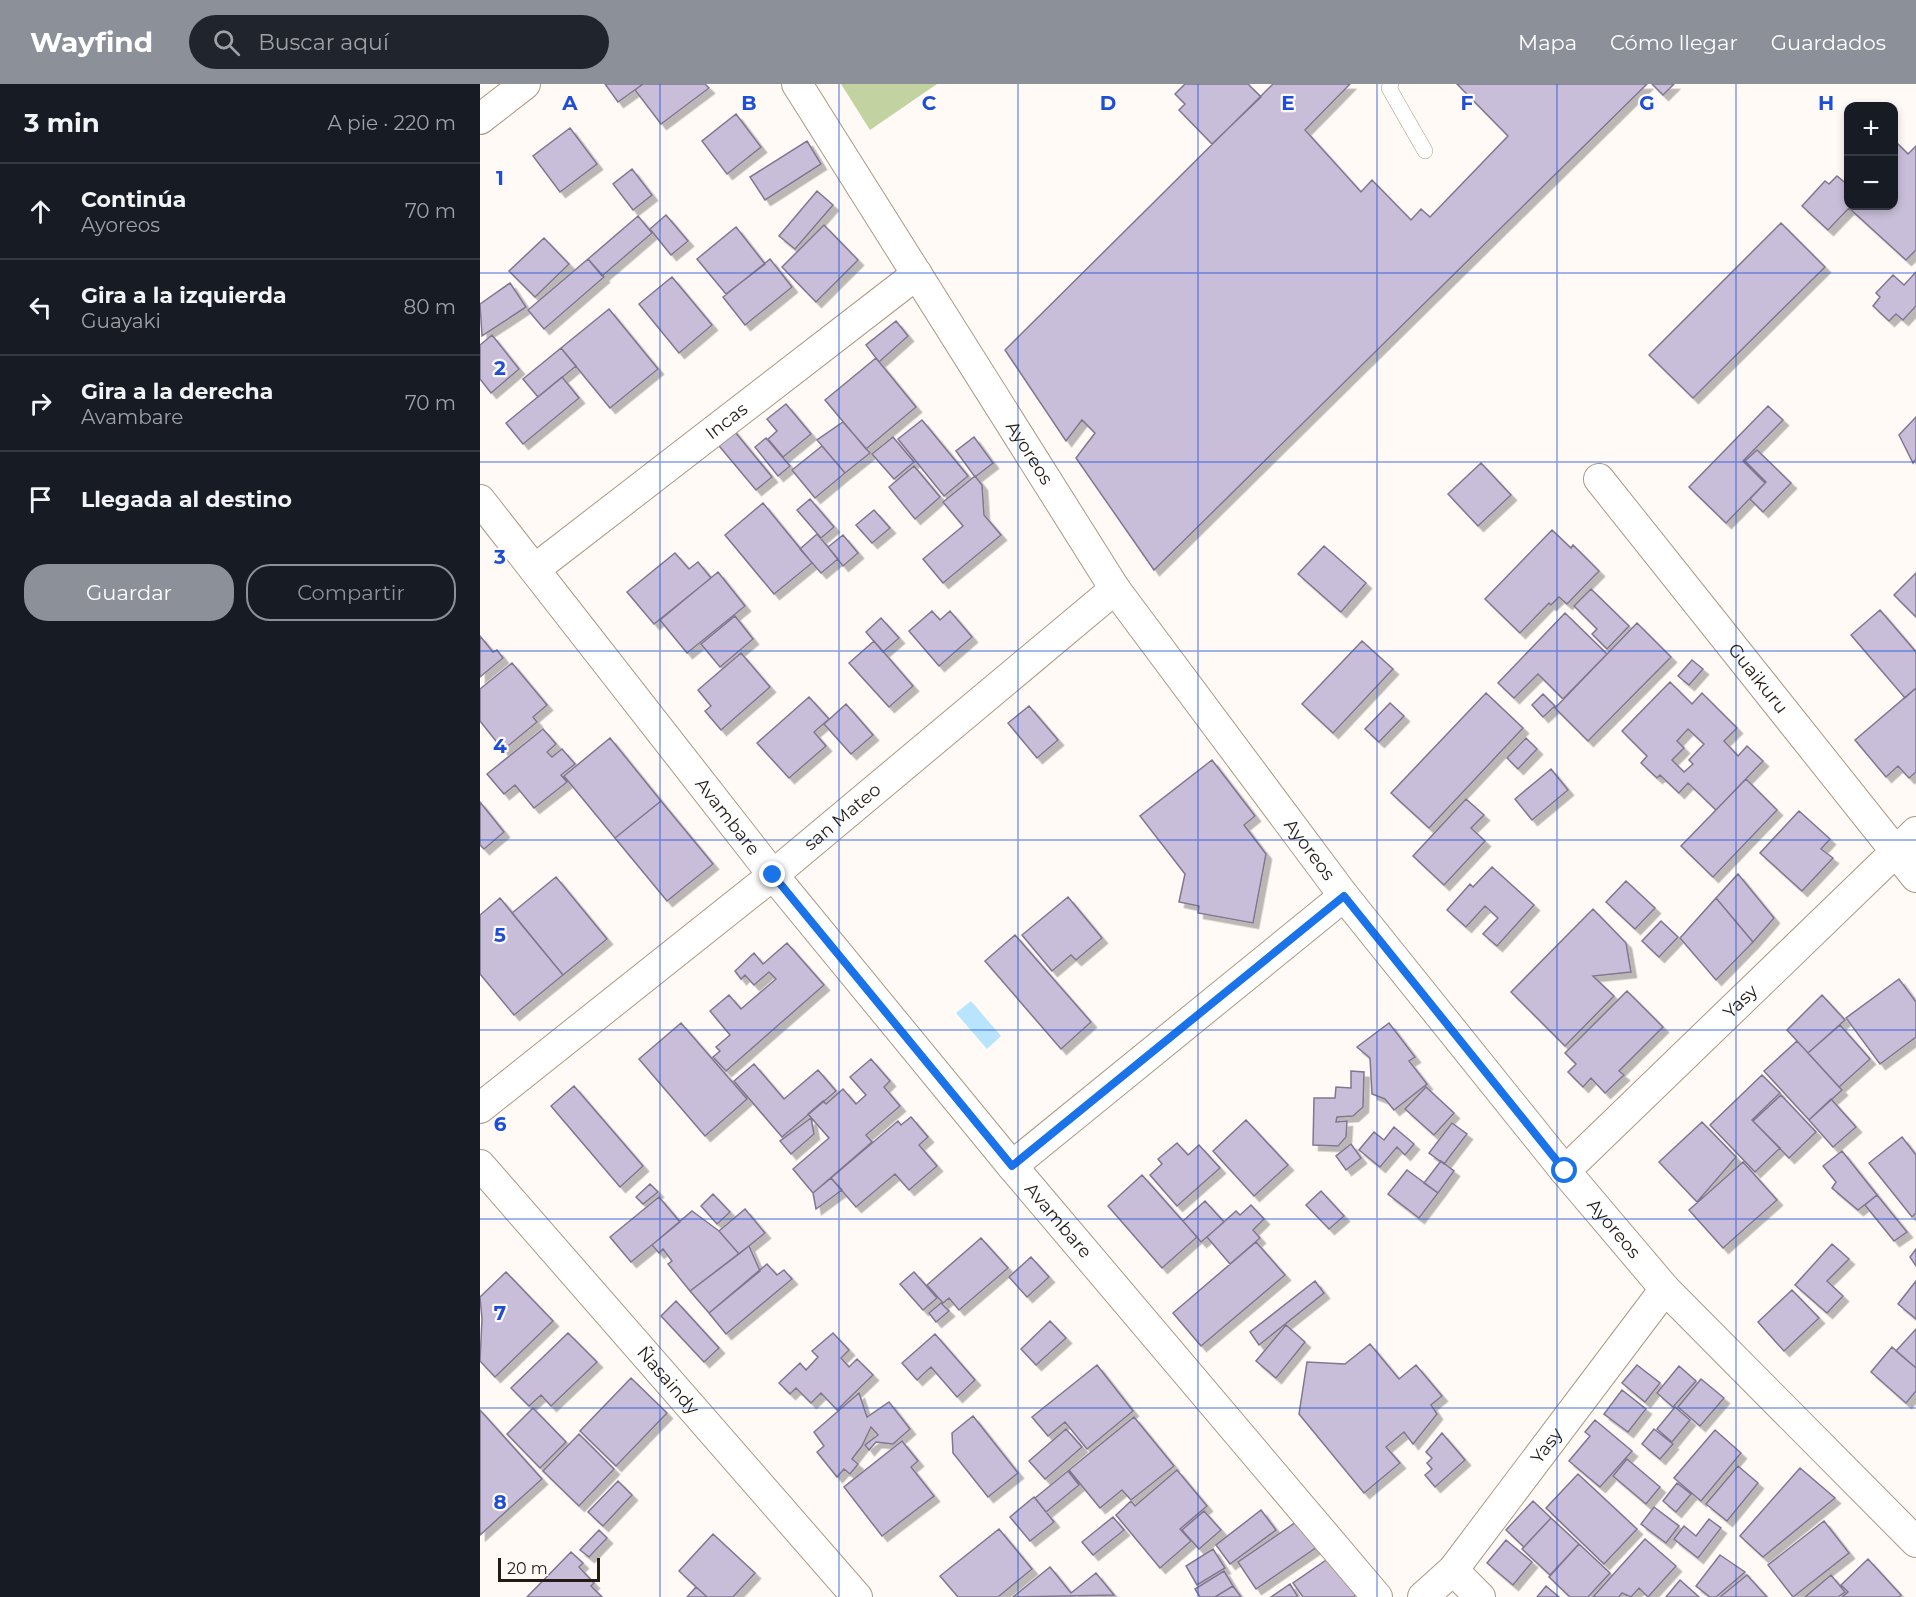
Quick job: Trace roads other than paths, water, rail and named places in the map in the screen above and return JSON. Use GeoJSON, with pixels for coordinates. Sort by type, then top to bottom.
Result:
{"type":"FeatureCollection","features":[{"type":"Feature","properties":{"kind":"street"},"geometry":{"type":"LineString","coordinates":[[480,119],[525,84]]}},
{"type":"Feature","properties":{"kind":"street","name":"Ayoreos"},"geometry":{"type":"LineString","coordinates":[[797,84],[1115,589],[1344,896],[1565,1171],[1665,1288],[1916,1542]]}},
{"type":"Feature","properties":{"kind":"street","name":"Incas"},"geometry":{"type":"LineString","coordinates":[[535,569],[917,274]]}},
{"type":"Feature","properties":{"kind":"street","name":"Guaikuru"},"geometry":{"type":"LineString","coordinates":[[1599,479],[1906,841],[1916,877]]}},
{"type":"Feature","properties":{"kind":"street","name":"Avambare"},"geometry":{"type":"LineString","coordinates":[[480,500],[773,875],[1012,1166],[1377,1597]]}},
{"type":"Feature","properties":{"kind":"street","name":"san Mateo"},"geometry":{"type":"LineString","coordinates":[[480,1108],[773,875],[1115,589]]}},
{"type":"Feature","properties":{"kind":"street","name":"Yasy"},"geometry":{"type":"LineString","coordinates":[[1565,1171],[1906,841]]}},
{"type":"Feature","properties":{"kind":"street"},"geometry":{"type":"LineString","coordinates":[[1012,1166],[1344,896]]}},
{"type":"Feature","properties":{"kind":"street","name":"Ñasaindy"},"geometry":{"type":"LineString","coordinates":[[480,1165],[857,1597]]}},
{"type":"Feature","properties":{"kind":"street","name":"Yasy"},"geometry":{"type":"LineString","coordinates":[[1423,1597],[1453,1570],[1665,1288]]}},
{"type":"Feature","properties":{"kind":"street"},"geometry":{"type":"LineString","coordinates":[[1453,1570],[1480,1597]]}},
{"type":"Feature","properties":{"kind":"lane"},"geometry":{"type":"LineString","coordinates":[[1391,84],[1389,88],[1425,151]]}},
{"type":"Feature","properties":{"kind":"water"},"geometry":{"type":"Polygon","coordinates":[[[971,1001],[1001,1036],[987,1049],[956,1013],[971,1001]]]}}]}
